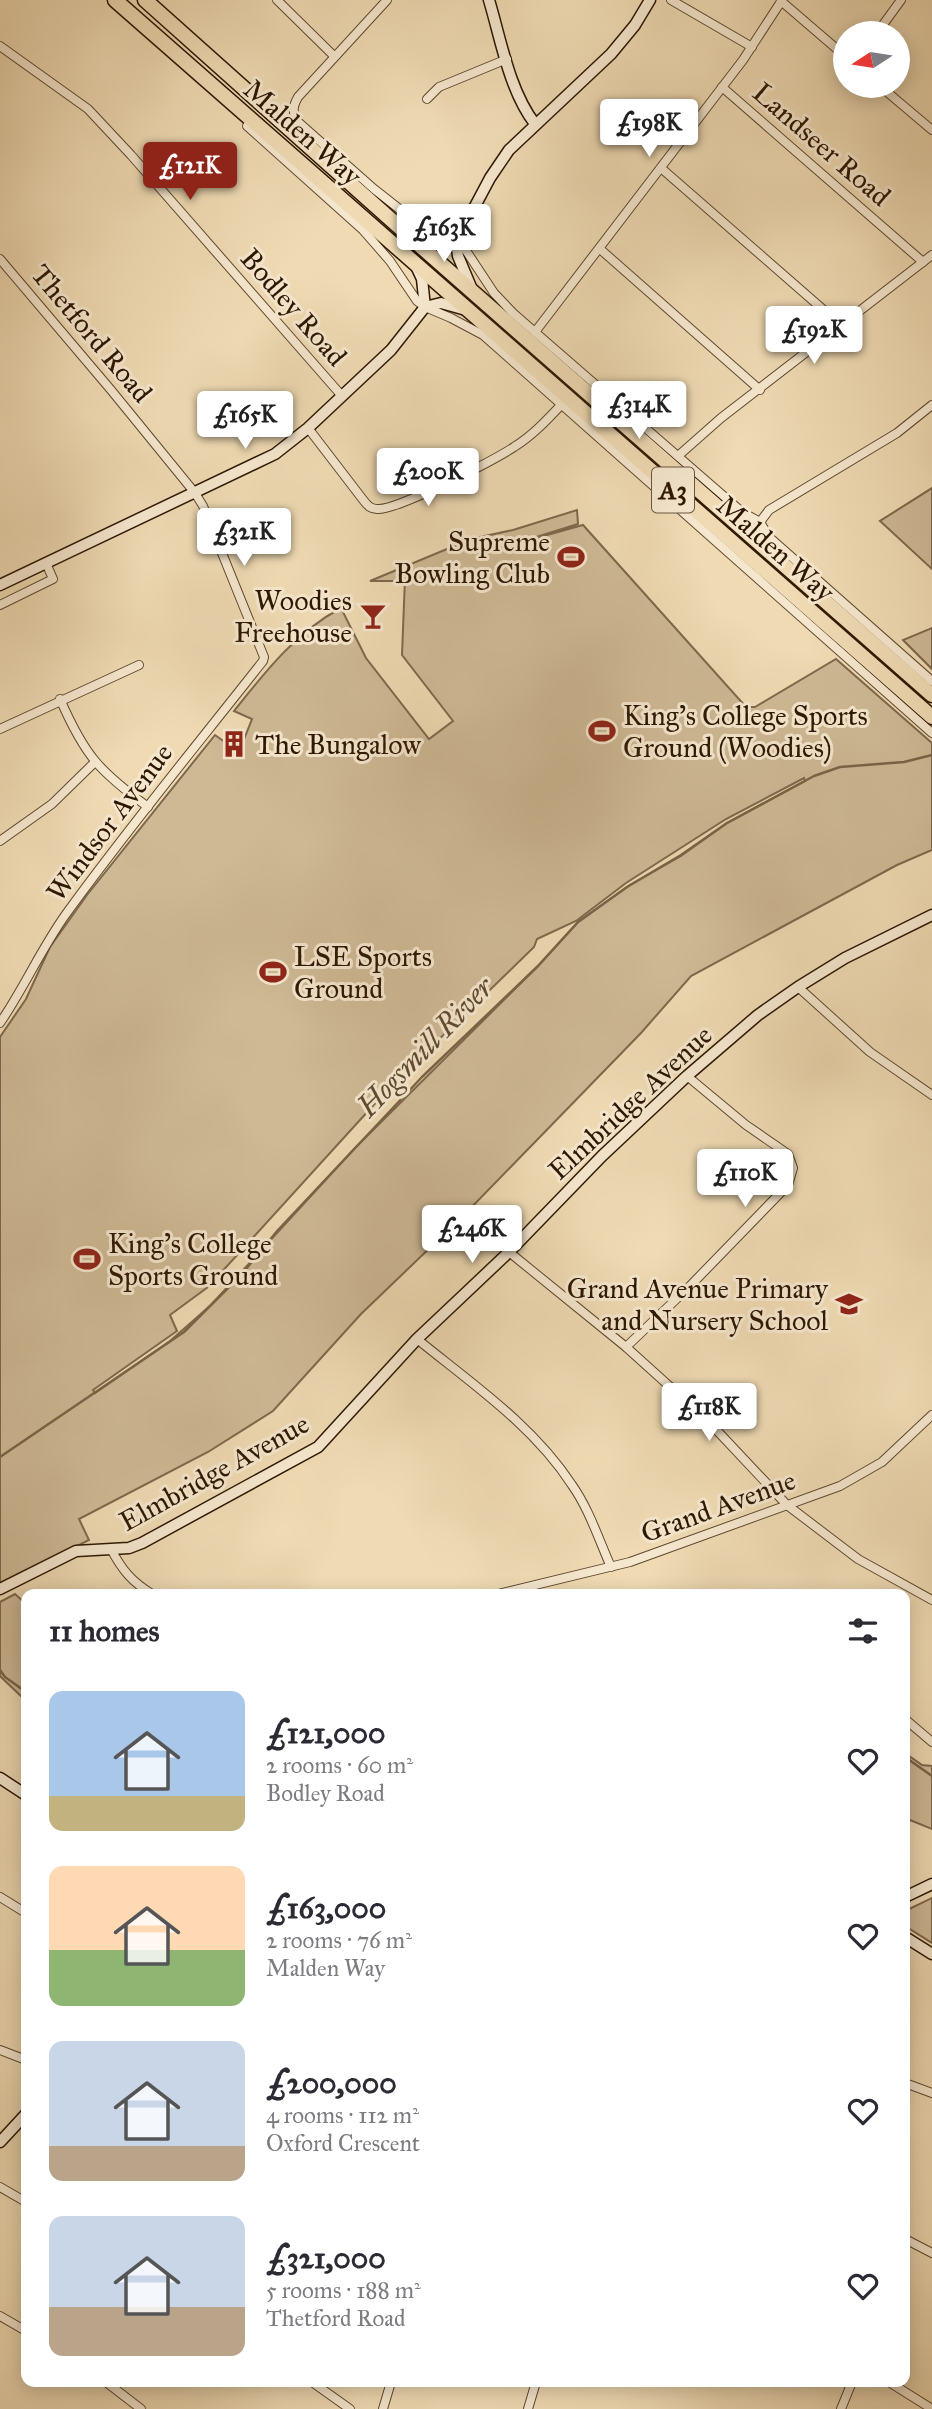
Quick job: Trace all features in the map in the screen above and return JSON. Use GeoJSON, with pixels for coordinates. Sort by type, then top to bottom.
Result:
{"type":"FeatureCollection","features":[{"type":"Feature","properties":{"kind":"highway","name":"Malden Way"},"geometry":{"type":"LineString","coordinates":[[115,0],[469,311],[930,726]]}},
{"type":"Feature","properties":{"kind":"highway","name":"Malden Way"},"geometry":{"type":"LineString","coordinates":[[145,0],[405,222],[474,293],[932,695]]}},
{"type":"Feature","properties":{"kind":"street"},"geometry":{"type":"LineString","coordinates":[[277,0],[334,56],[387,0]]}},
{"type":"Feature","properties":{"kind":"street"},"geometry":{"type":"LineString","coordinates":[[489,0],[520,103],[535,124]]}},
{"type":"Feature","properties":{"kind":"street"},"geometry":{"type":"LineString","coordinates":[[474,293],[458,256],[456,242],[499,163],[521,136],[611,54],[635,24],[649,0]]}},
{"type":"Feature","properties":{"kind":"street"},"geometry":{"type":"LineString","coordinates":[[671,0],[752,47]]}},
{"type":"Feature","properties":{"kind":"street"},"geometry":{"type":"LineString","coordinates":[[886,21],[901,0]]}},
{"type":"Feature","properties":{"kind":"street"},"geometry":{"type":"LineString","coordinates":[[535,332],[752,47],[782,1],[833,46]]}},
{"type":"Feature","properties":{"kind":"street","name":"Bodley Road"},"geometry":{"type":"LineString","coordinates":[[0,46],[88,109],[342,396]]}},
{"type":"Feature","properties":{"kind":"street","name":"Malden Way"},"geometry":{"type":"LineString","coordinates":[[334,56],[295,103],[293,109],[297,121],[405,222]]}},
{"type":"Feature","properties":{"kind":"street"},"geometry":{"type":"LineString","coordinates":[[427,99],[439,87],[507,59]]}},
{"type":"Feature","properties":{"kind":"street","name":"Landseer Road"},"geometry":{"type":"LineString","coordinates":[[722,87],[923,262]]}},
{"type":"Feature","properties":{"kind":"street"},"geometry":{"type":"LineString","coordinates":[[896,98],[930,124]]}},
{"type":"Feature","properties":{"kind":"street","name":"Malden Way"},"geometry":{"type":"LineString","coordinates":[[247,126],[363,230],[390,261],[417,301],[482,335],[930,726]]}},
{"type":"Feature","properties":{"kind":"street"},"geometry":{"type":"LineString","coordinates":[[661,168],[842,326]]}},
{"type":"Feature","properties":{"kind":"street"},"geometry":{"type":"LineString","coordinates":[[405,222],[428,241],[441,242],[459,233]]}},
{"type":"Feature","properties":{"kind":"street","name":"Malden Way"},"geometry":{"type":"LineString","coordinates":[[465,249],[495,293],[535,332],[743,512],[760,522],[769,537],[932,681]]}},
{"type":"Feature","properties":{"kind":"street"},"geometry":{"type":"LineString","coordinates":[[600,249],[760,390]]}},
{"type":"Feature","properties":{"kind":"street"},"geometry":{"type":"LineString","coordinates":[[678,456],[721,418],[932,255]]}},
{"type":"Feature","properties":{"kind":"street","name":"Thetford Road"},"geometry":{"type":"LineString","coordinates":[[0,259],[195,493],[203,506],[264,657]]}},
{"type":"Feature","properties":{"kind":"street"},"geometry":{"type":"LineString","coordinates":[[415,263],[422,279],[425,307]]}},
{"type":"Feature","properties":{"kind":"street"},"geometry":{"type":"LineString","coordinates":[[2,580],[46,564],[275,454],[308,428],[394,346],[425,307],[441,303],[469,311]]}},
{"type":"Feature","properties":{"kind":"street"},"geometry":{"type":"LineString","coordinates":[[308,428],[369,507],[381,509],[422,495],[515,447],[543,425],[562,404]]}},
{"type":"Feature","properties":{"kind":"street"},"geometry":{"type":"LineString","coordinates":[[760,522],[769,510],[897,433],[932,405]]}},
{"type":"Feature","properties":{"kind":"street"},"geometry":{"type":"LineString","coordinates":[[0,604],[53,579],[46,564]]}},
{"type":"Feature","properties":{"kind":"street","name":"Windsor Avenue"},"geometry":{"type":"LineString","coordinates":[[0,1023],[65,915],[264,657]]}},
{"type":"Feature","properties":{"kind":"street"},"geometry":{"type":"LineString","coordinates":[[0,729],[60,699],[139,665]]}},
{"type":"Feature","properties":{"kind":"street"},"geometry":{"type":"LineString","coordinates":[[60,699],[83,747],[94,762],[108,777],[148,807]]}},
{"type":"Feature","properties":{"kind":"street"},"geometry":{"type":"LineString","coordinates":[[0,841],[52,804],[94,762]]}},
{"type":"Feature","properties":{"kind":"street","name":"Elmbridge Avenue"},"geometry":{"type":"LineString","coordinates":[[0,1589],[76,1551],[129,1548],[142,1544],[318,1447],[417,1339],[509,1252],[601,1156],[687,1076],[758,1015],[798,986],[845,958],[932,915]]}},
{"type":"Feature","properties":{"kind":"street"},"geometry":{"type":"LineString","coordinates":[[798,986],[870,1052],[932,1095]]}},
{"type":"Feature","properties":{"kind":"street"},"geometry":{"type":"LineString","coordinates":[[626,1348],[788,1185],[793,1168],[788,1154],[746,1125],[687,1076]]}},
{"type":"Feature","properties":{"kind":"street"},"geometry":{"type":"LineString","coordinates":[[509,1252],[626,1348],[708,1421],[787,1505],[858,1559],[932,1600]]}},
{"type":"Feature","properties":{"kind":"street"},"geometry":{"type":"LineString","coordinates":[[417,1339],[520,1424],[550,1455],[574,1486],[611,1567]]}},
{"type":"Feature","properties":{"kind":"street","name":"Grand Avenue"},"geometry":{"type":"LineString","coordinates":[[519,1589],[630,1562],[840,1486],[882,1462],[931,1417]]}},
{"type":"Feature","properties":{"kind":"street"},"geometry":{"type":"LineString","coordinates":[[111,1549],[122,1570],[143,1589]]}},
{"type":"Feature","properties":{"kind":"street"},"geometry":{"type":"LineString","coordinates":[[910,1723],[932,1742]]}},
{"type":"Feature","properties":{"kind":"street"},"geometry":{"type":"LineString","coordinates":[[0,1778],[21,1792]]}},
{"type":"Feature","properties":{"kind":"street"},"geometry":{"type":"LineString","coordinates":[[910,1895],[932,1884]]}},
{"type":"Feature","properties":{"kind":"street"},"geometry":{"type":"LineString","coordinates":[[0,1897],[21,1910]]}},
{"type":"Feature","properties":{"kind":"street"},"geometry":{"type":"LineString","coordinates":[[910,1940],[932,1954]]}},
{"type":"Feature","properties":{"kind":"street"},"geometry":{"type":"LineString","coordinates":[[0,2050],[21,2058]]}},
{"type":"Feature","properties":{"kind":"street"},"geometry":{"type":"LineString","coordinates":[[910,2085],[932,2094]]}},
{"type":"Feature","properties":{"kind":"street"},"geometry":{"type":"LineString","coordinates":[[0,2142],[21,2119]]}},
{"type":"Feature","properties":{"kind":"street"},"geometry":{"type":"LineString","coordinates":[[0,2186],[21,2199]]}},
{"type":"Feature","properties":{"kind":"street"},"geometry":{"type":"LineString","coordinates":[[910,2242],[932,2253]]}},
{"type":"Feature","properties":{"kind":"street"},"geometry":{"type":"LineString","coordinates":[[0,2316],[21,2328]]}},
{"type":"Feature","properties":{"kind":"street"},"geometry":{"type":"LineString","coordinates":[[112,2387],[141,2409]]}},
{"type":"Feature","properties":{"kind":"street"},"geometry":{"type":"LineString","coordinates":[[319,2387],[350,2409]]}},
{"type":"Feature","properties":{"kind":"street"},"geometry":{"type":"LineString","coordinates":[[383,2409],[390,2387]]}},
{"type":"Feature","properties":{"kind":"street"},"geometry":{"type":"LineString","coordinates":[[528,2409],[535,2387]]}},
{"type":"Feature","properties":{"kind":"street"},"geometry":{"type":"LineString","coordinates":[[841,2409],[850,2387]]}},
{"type":"Feature","properties":{"kind":"street"},"geometry":{"type":"LineString","coordinates":[[897,2387],[932,2409]]}},
{"type":"Feature","properties":{"kind":"shaded area"},"geometry":{"type":"Polygon","coordinates":[[[932,488],[932,569],[880,521],[932,488]]]}},
{"type":"Feature","properties":{"kind":"shaded area"},"geometry":{"type":"Polygon","coordinates":[[[577,510],[578,524],[501,548],[583,525],[746,707],[755,707],[836,659],[932,743],[932,850],[897,865],[691,976],[641,1033],[462,1217],[361,1314],[273,1411],[208,1452],[79,1519],[89,1540],[0,1585],[0,1037],[26,999],[50,947],[87,895],[215,735],[239,752],[252,719],[234,711],[282,654],[325,618],[341,608],[366,658],[429,739],[453,721],[402,655],[405,578],[370,581],[471,539],[513,530],[577,510]],[[804,778],[726,819],[626,883],[576,921],[537,939],[534,947],[390,1087],[208,1287],[170,1315],[177,1331],[93,1390],[95,1393],[170,1341],[211,1305],[354,1149],[538,966],[578,922],[727,823],[805,781],[804,778]]]}},
{"type":"Feature","properties":{"kind":"shaded area"},"geometry":{"type":"Polygon","coordinates":[[[932,628],[932,669],[903,640],[932,628]]]}},
{"type":"Feature","properties":{"kind":"shaded area"},"geometry":{"type":"Polygon","coordinates":[[[15,1594],[21,1599],[21,1696],[0,1676],[0,1602],[15,1594]]]}},
{"type":"Feature","properties":{"kind":"shaded area"},"geometry":{"type":"Polygon","coordinates":[[[910,1757],[922,1765],[932,1766],[932,1829],[910,1820],[910,1757]]]}},
{"type":"Feature","properties":{"kind":"shaded area"},"geometry":{"type":"Polygon","coordinates":[[[932,1898],[932,1943],[910,1929],[910,1909],[932,1898]]]}},
{"type":"Feature","properties":{"kind":"waterway","name":"Hogsmill River"},"geometry":{"type":"LineString","coordinates":[[0,1457],[184,1332],[241,1275],[278,1230],[422,1077],[538,966],[578,922],[727,823],[814,776],[840,767],[904,762],[932,755]]}},
{"type":"Feature","properties":{"kind":"waterway"},"geometry":{"type":"LineString","coordinates":[[0,1670],[21,1688]]}},
{"type":"Feature","properties":{"kind":"waterway"},"geometry":{"type":"LineString","coordinates":[[910,1761],[932,1776]]}},
{"type":"Feature","properties":{"kind":"place","name":"Supreme Bowling Club"},"geometry":{"type":"Point","coordinates":[571,557]}},
{"type":"Feature","properties":{"kind":"place","name":"Woodies Freehouse"},"geometry":{"type":"Point","coordinates":[373,616]}},
{"type":"Feature","properties":{"kind":"place","name":"King's College Sports Ground (Woodies)"},"geometry":{"type":"Point","coordinates":[602,731]}},
{"type":"Feature","properties":{"kind":"place","name":"The Bungalow"},"geometry":{"type":"Point","coordinates":[234,744]}},
{"type":"Feature","properties":{"kind":"place","name":"LSE Sports Ground"},"geometry":{"type":"Point","coordinates":[273,972]}},
{"type":"Feature","properties":{"kind":"place","name":"King's College Sports Ground"},"geometry":{"type":"Point","coordinates":[87,1259]}},
{"type":"Feature","properties":{"kind":"place","name":"Grand Avenue Primary and Nursery School"},"geometry":{"type":"Point","coordinates":[849,1304]}}]}
